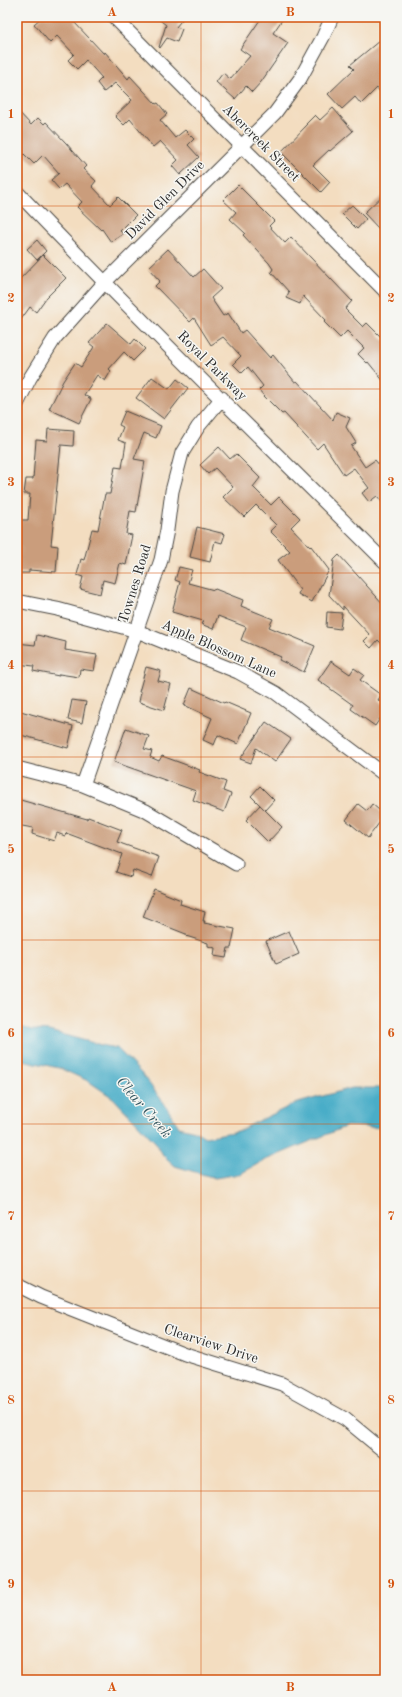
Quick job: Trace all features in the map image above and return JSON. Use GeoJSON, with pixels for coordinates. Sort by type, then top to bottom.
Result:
{"type":"FeatureCollection","features":[{"type":"Feature","properties":{"kind":"street","name":"Abercreek Street"},"geometry":{"type":"LineString","coordinates":[[114,17],[383,285]]}},
{"type":"Feature","properties":{"kind":"street","name":"David Glen Drive"},"geometry":{"type":"LineString","coordinates":[[17,404],[30,378],[55,338],[104,283],[275,113],[300,79],[332,17]]}},
{"type":"Feature","properties":{"kind":"street","name":"Royal Parkway"},"geometry":{"type":"LineString","coordinates":[[17,192],[104,283],[222,398],[385,562]]}},
{"type":"Feature","properties":{"kind":"street","name":"Townes Road"},"geometry":{"type":"LineString","coordinates":[[83,785],[161,560],[167,530],[172,491],[182,453],[198,427],[222,398]]}},
{"type":"Feature","properties":{"kind":"street","name":"Apple Blossom Lane"},"geometry":{"type":"LineString","coordinates":[[17,601],[57,609],[137,631],[238,672],[276,693],[385,775]]}},
{"type":"Feature","properties":{"kind":"street"},"geometry":{"type":"LineString","coordinates":[[17,768],[83,785],[146,811],[236,864]]}},
{"type":"Feature","properties":{"kind":"street","name":"Clearview Drive"},"geometry":{"type":"LineString","coordinates":[[17,1285],[41,1297],[185,1354],[282,1384],[345,1419],[385,1452]]}},
{"type":"Feature","properties":{"kind":"water","name":"Clear Creek"},"geometry":{"type":"Polygon","coordinates":[[[17,1026],[32,1030],[49,1031],[117,1048],[142,1074],[164,1103],[179,1127],[195,1131],[205,1137],[238,1131],[294,1104],[352,1088],[385,1088],[385,1128],[347,1126],[263,1161],[240,1174],[215,1178],[175,1166],[163,1155],[156,1143],[113,1098],[88,1081],[59,1068],[17,1059],[17,1026]]]}},
{"type":"Feature","properties":{"kind":"building"},"geometry":{"type":"Polygon","coordinates":[[[42,17],[81,17],[74,22],[104,54],[105,52],[128,79],[130,76],[156,104],[158,103],[167,114],[160,120],[175,138],[185,130],[194,139],[188,145],[199,157],[180,175],[172,166],[178,160],[160,141],[153,147],[130,119],[124,125],[115,116],[132,100],[115,83],[104,92],[97,83],[102,78],[86,60],[77,69],[68,60],[74,54],[57,36],[50,43],[34,24],[42,17]]]}},
{"type":"Feature","properties":{"kind":"building"},"geometry":{"type":"Polygon","coordinates":[[[156,17],[184,17],[176,27],[182,29],[177,42],[167,38],[160,48],[159,47],[166,25],[156,17]]]}},
{"type":"Feature","properties":{"kind":"building"},"geometry":{"type":"Polygon","coordinates":[[[262,17],[284,17],[273,33],[288,43],[261,82],[252,92],[246,86],[235,99],[216,82],[223,73],[230,79],[250,56],[240,49],[262,17]]]}},
{"type":"Feature","properties":{"kind":"building"},"geometry":{"type":"Polygon","coordinates":[[[385,36],[385,98],[377,88],[361,104],[355,97],[342,109],[328,94],[354,69],[350,65],[385,36]]]}},
{"type":"Feature","properties":{"kind":"building"},"geometry":{"type":"Polygon","coordinates":[[[333,108],[353,131],[313,165],[330,182],[321,192],[281,152],[315,115],[320,120],[333,108]]]}},
{"type":"Feature","properties":{"kind":"building"},"geometry":{"type":"Polygon","coordinates":[[[17,110],[31,125],[38,118],[44,124],[46,122],[86,166],[83,169],[96,181],[92,186],[110,205],[118,197],[136,215],[120,231],[123,234],[111,242],[102,229],[101,230],[77,207],[82,202],[65,184],[59,189],[51,180],[59,173],[43,155],[34,164],[17,147],[17,110]]]}},
{"type":"Feature","properties":{"kind":"building"},"geometry":{"type":"Polygon","coordinates":[[[238,185],[274,221],[269,226],[285,243],[291,237],[352,301],[345,309],[363,327],[367,323],[385,341],[385,383],[368,362],[367,363],[358,354],[364,348],[347,331],[340,338],[324,322],[326,320],[303,296],[300,304],[286,298],[289,292],[271,272],[273,269],[269,263],[243,235],[245,233],[230,219],[236,212],[223,200],[238,185]]]}},
{"type":"Feature","properties":{"kind":"building"},"geometry":{"type":"Polygon","coordinates":[[[385,193],[385,223],[379,229],[364,213],[385,193]]]}},
{"type":"Feature","properties":{"kind":"building"},"geometry":{"type":"Polygon","coordinates":[[[352,205],[366,219],[357,229],[342,214],[352,205]]]}},
{"type":"Feature","properties":{"kind":"building"},"geometry":{"type":"Polygon","coordinates":[[[37,240],[46,251],[37,260],[27,249],[37,240]]]}},
{"type":"Feature","properties":{"kind":"building"},"geometry":{"type":"Polygon","coordinates":[[[168,249],[194,277],[203,269],[221,289],[211,298],[223,316],[228,313],[241,333],[245,330],[270,358],[273,355],[295,382],[297,381],[333,420],[336,412],[350,418],[346,427],[356,443],[351,446],[365,467],[375,460],[385,472],[385,505],[377,496],[369,502],[362,493],[369,488],[354,468],[344,475],[323,443],[317,449],[284,413],[282,414],[264,396],[259,390],[263,386],[248,367],[242,373],[233,364],[241,356],[223,337],[211,345],[194,318],[190,322],[155,286],[160,281],[148,268],[168,249]]]}},
{"type":"Feature","properties":{"kind":"building"},"geometry":{"type":"Polygon","coordinates":[[[43,255],[66,278],[46,298],[36,312],[30,307],[17,325],[17,282],[43,255]]]}},
{"type":"Feature","properties":{"kind":"building"},"geometry":{"type":"Polygon","coordinates":[[[107,323],[131,344],[135,339],[145,349],[133,361],[124,352],[109,369],[111,371],[105,381],[97,375],[84,395],[91,399],[79,423],[49,409],[63,381],[75,363],[81,367],[94,347],[89,343],[107,323]]]}},
{"type":"Feature","properties":{"kind":"building"},"geometry":{"type":"Polygon","coordinates":[[[152,377],[169,389],[177,379],[188,388],[164,419],[136,398],[152,377]]]}},
{"type":"Feature","properties":{"kind":"building"},"geometry":{"type":"Polygon","coordinates":[[[125,411],[161,426],[156,438],[144,433],[134,459],[145,461],[136,512],[130,511],[126,534],[132,535],[126,565],[120,563],[115,583],[103,580],[100,594],[80,589],[83,577],[77,575],[81,559],[84,560],[92,529],[98,530],[105,494],[110,494],[115,467],[122,468],[126,443],[118,440],[123,427],[119,425],[125,411]]]}},
{"type":"Feature","properties":{"kind":"building"},"geometry":{"type":"Polygon","coordinates":[[[48,429],[74,431],[73,446],[61,445],[51,545],[58,546],[56,572],[29,570],[29,573],[17,573],[19,520],[28,520],[30,494],[24,494],[26,479],[33,479],[36,440],[47,441],[48,429]]]}},
{"type":"Feature","properties":{"kind":"building"},"geometry":{"type":"Polygon","coordinates":[[[219,447],[230,459],[236,454],[260,478],[253,487],[271,505],[279,497],[300,518],[291,527],[310,547],[311,546],[329,570],[312,602],[298,594],[300,590],[278,560],[290,551],[270,531],[276,525],[256,505],[244,517],[223,497],[233,487],[215,468],[208,474],[200,465],[219,447]]]}},
{"type":"Feature","properties":{"kind":"building"},"geometry":{"type":"Polygon","coordinates":[[[197,527],[225,534],[222,543],[215,541],[210,562],[190,557],[197,527]]]}},
{"type":"Feature","properties":{"kind":"building"},"geometry":{"type":"Polygon","coordinates":[[[339,555],[385,606],[385,647],[378,640],[371,648],[364,641],[370,635],[343,606],[343,610],[329,595],[334,560],[339,555]]]}},
{"type":"Feature","properties":{"kind":"building"},"geometry":{"type":"Polygon","coordinates":[[[179,567],[192,570],[188,583],[215,589],[243,600],[241,606],[273,619],[269,627],[315,646],[304,672],[279,660],[281,657],[241,640],[246,627],[218,616],[213,629],[201,624],[203,621],[172,612],[180,582],[175,580],[179,567]]]}},
{"type":"Feature","properties":{"kind":"building"},"geometry":{"type":"Polygon","coordinates":[[[327,612],[342,613],[340,629],[326,627],[327,612]]]}},
{"type":"Feature","properties":{"kind":"building"},"geometry":{"type":"Polygon","coordinates":[[[37,635],[66,642],[65,650],[97,655],[94,671],[80,669],[79,677],[59,674],[59,676],[33,671],[34,666],[17,664],[17,643],[35,645],[37,635]]]}},
{"type":"Feature","properties":{"kind":"building"},"geometry":{"type":"Polygon","coordinates":[[[331,661],[350,674],[354,668],[364,675],[360,680],[381,695],[378,700],[385,705],[385,711],[375,726],[351,709],[353,705],[318,680],[331,661]]]}},
{"type":"Feature","properties":{"kind":"building"},"geometry":{"type":"Polygon","coordinates":[[[146,667],[161,671],[158,681],[171,684],[164,710],[139,702],[141,692],[139,692],[146,667]]]}},
{"type":"Feature","properties":{"kind":"building"},"geometry":{"type":"Polygon","coordinates":[[[191,688],[251,713],[238,744],[218,735],[214,745],[203,740],[212,718],[184,705],[191,688]]]}},
{"type":"Feature","properties":{"kind":"building"},"geometry":{"type":"Polygon","coordinates":[[[72,700],[86,702],[82,723],[68,720],[72,700]]]}},
{"type":"Feature","properties":{"kind":"building"},"geometry":{"type":"Polygon","coordinates":[[[17,710],[73,726],[68,748],[17,734],[17,710]]]}},
{"type":"Feature","properties":{"kind":"building"},"geometry":{"type":"Polygon","coordinates":[[[266,722],[291,739],[275,762],[256,748],[251,763],[240,759],[266,722]]]}},
{"type":"Feature","properties":{"kind":"building"},"geometry":{"type":"Polygon","coordinates":[[[126,728],[149,736],[144,749],[152,751],[150,757],[159,761],[162,756],[200,770],[199,772],[226,782],[223,791],[231,794],[224,812],[193,800],[196,791],[114,762],[126,728]]]}},
{"type":"Feature","properties":{"kind":"building"},"geometry":{"type":"Polygon","coordinates":[[[260,786],[274,800],[265,810],[251,796],[260,786]]]}},
{"type":"Feature","properties":{"kind":"building"},"geometry":{"type":"Polygon","coordinates":[[[17,799],[87,819],[88,817],[122,830],[117,842],[159,857],[152,877],[133,870],[131,877],[116,872],[122,854],[66,833],[65,836],[57,833],[54,841],[32,834],[33,828],[17,825],[17,799]]]}},
{"type":"Feature","properties":{"kind":"building"},"geometry":{"type":"Polygon","coordinates":[[[358,804],[367,811],[372,804],[385,815],[368,838],[346,820],[358,804]]]}},
{"type":"Feature","properties":{"kind":"building"},"geometry":{"type":"Polygon","coordinates":[[[260,805],[282,827],[268,842],[246,820],[260,805]]]}},
{"type":"Feature","properties":{"kind":"building"},"geometry":{"type":"Polygon","coordinates":[[[154,889],[181,900],[180,904],[205,912],[204,923],[235,929],[231,948],[228,948],[226,958],[214,956],[215,948],[208,946],[208,943],[186,936],[186,934],[143,917],[154,889]]]}},
{"type":"Feature","properties":{"kind":"building"},"geometry":{"type":"Polygon","coordinates":[[[289,931],[299,954],[276,964],[266,941],[289,931]]]}}]}
